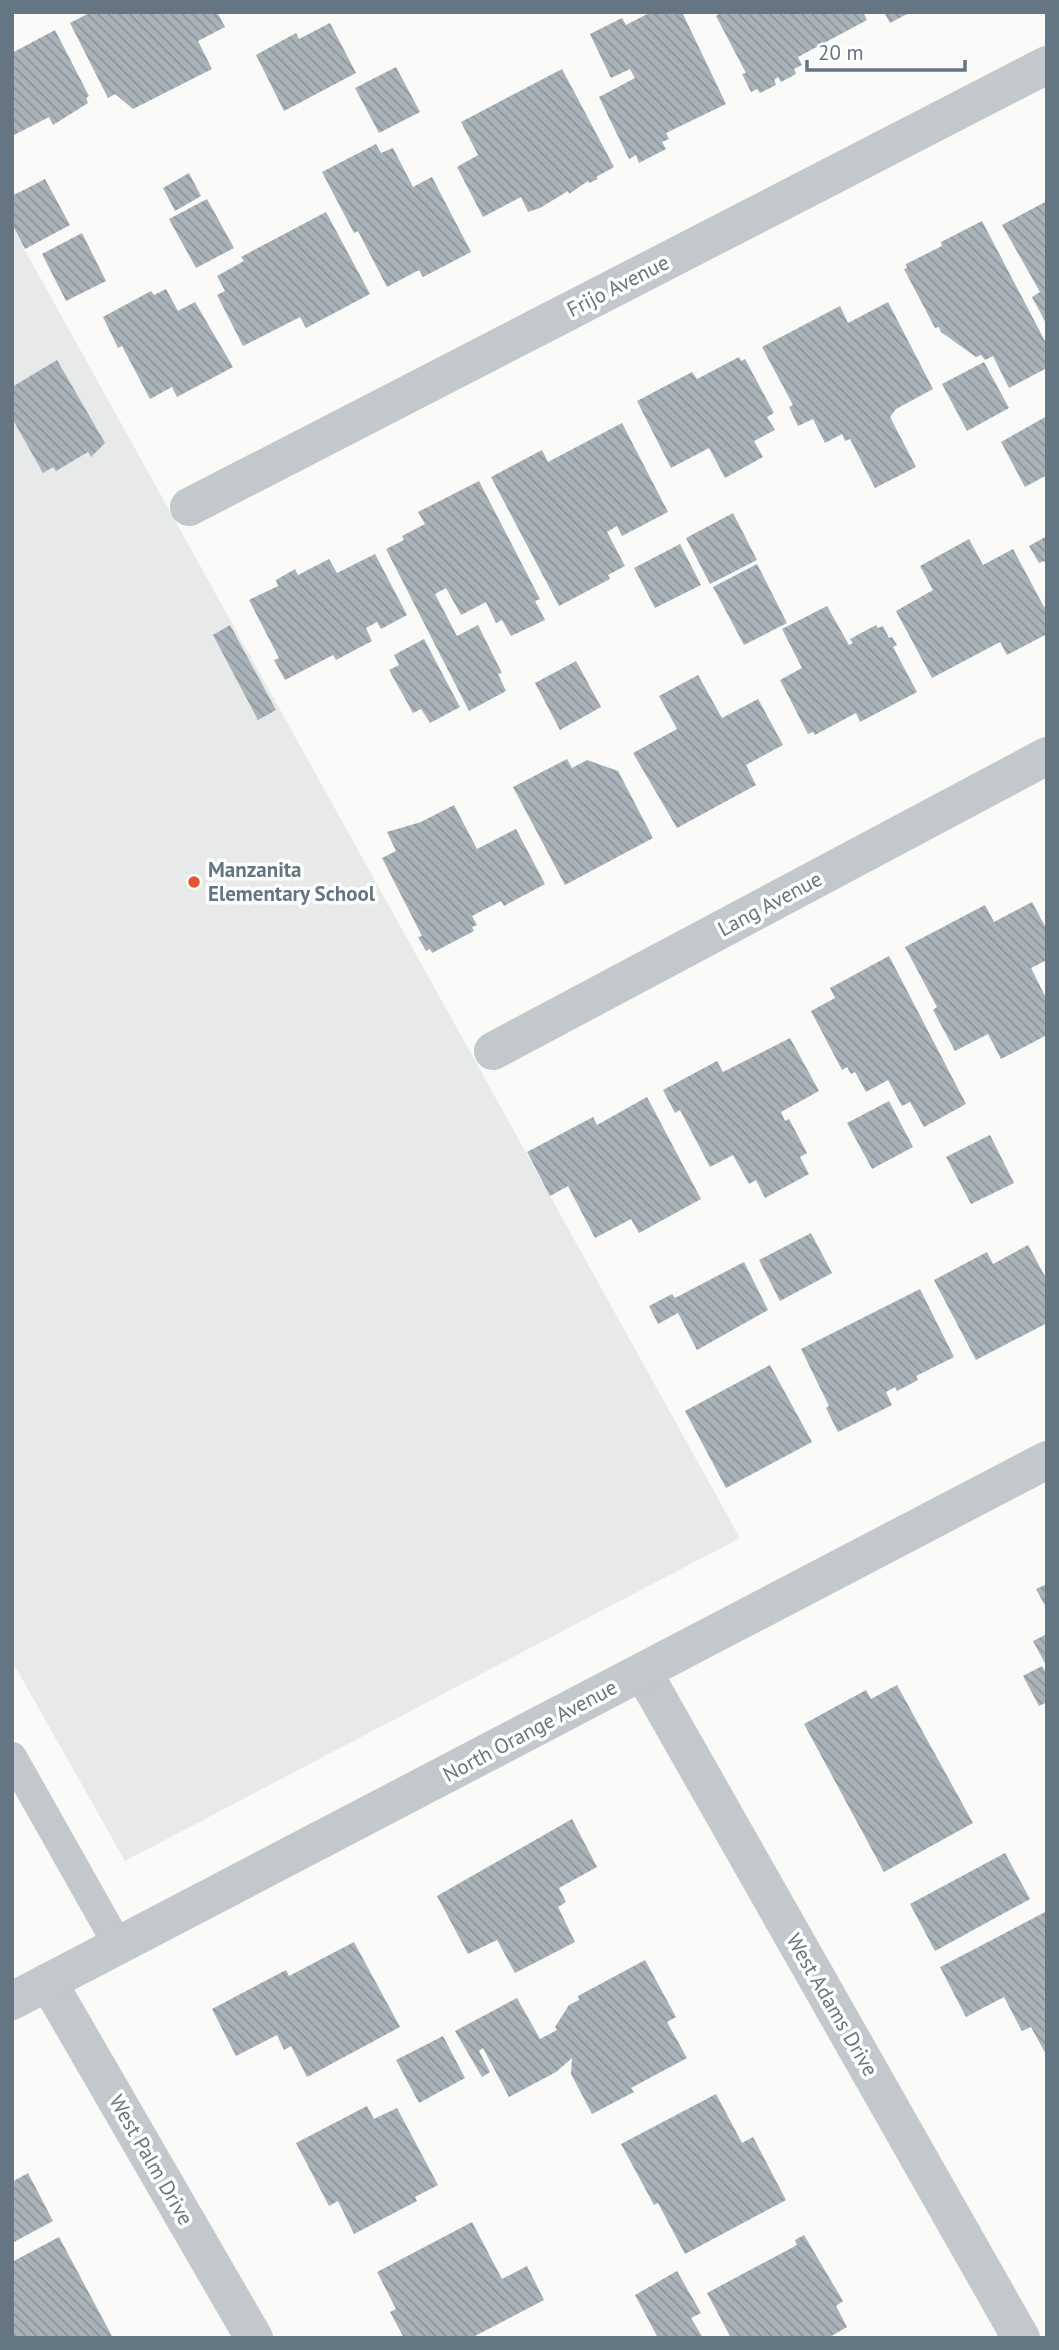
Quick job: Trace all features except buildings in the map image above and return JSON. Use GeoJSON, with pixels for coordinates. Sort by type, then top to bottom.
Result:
{"type":"FeatureCollection","features":[{"type":"Feature","properties":{"kind":"street","name":"Frijo Avenue"},"geometry":{"type":"LineString","coordinates":[[189,507],[1047,65]]}},
{"type":"Feature","properties":{"kind":"street","name":"Lang Avenue"},"geometry":{"type":"LineString","coordinates":[[493,1051],[1047,756]]}},
{"type":"Feature","properties":{"kind":"street","name":"North Orange Avenue"},"geometry":{"type":"LineString","coordinates":[[12,2001],[1047,1460]]}},
{"type":"Feature","properties":{"kind":"street","name":"West Adams Drive"},"geometry":{"type":"LineString","coordinates":[[643,1672],[1020,2338]]}},
{"type":"Feature","properties":{"kind":"street","name":"West Palm Drive"},"geometry":{"type":"LineString","coordinates":[[48,1982],[254,2338]]}},
{"type":"Feature","properties":{"kind":"lane"},"geometry":{"type":"LineString","coordinates":[[12,1757],[118,1945]]}},
{"type":"Feature","properties":{"kind":"shaded area","name":"Manzanita Elementary School"},"geometry":{"type":"Polygon","coordinates":[[[12,227],[740,1538],[125,1861],[12,1661],[12,227]]]}},
{"type":"Feature","properties":{"kind":"place","name":"Manzanita Elementary School"},"geometry":{"type":"Point","coordinates":[194,882]}}]}
